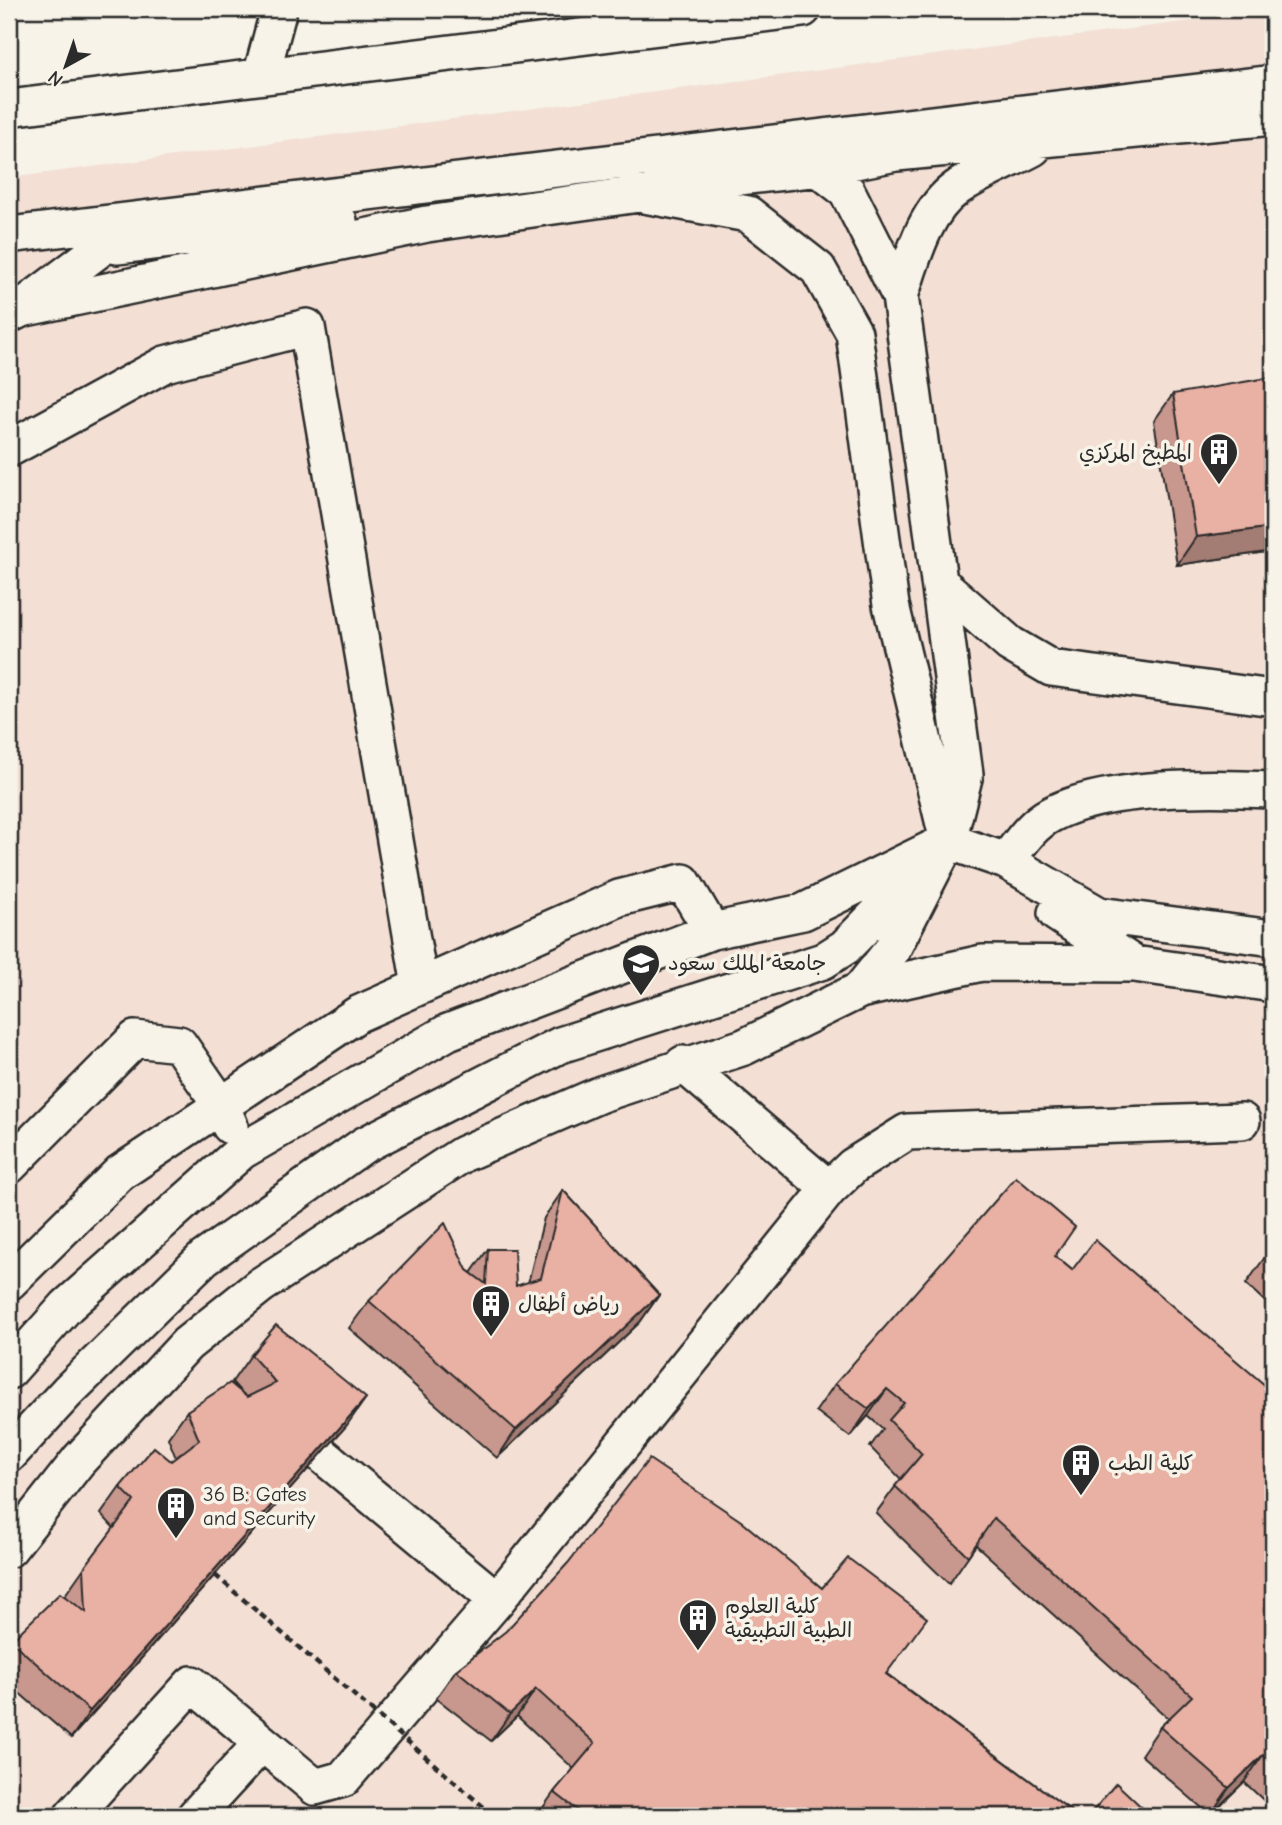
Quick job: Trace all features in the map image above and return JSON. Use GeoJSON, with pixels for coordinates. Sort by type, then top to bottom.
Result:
{"type":"FeatureCollection","features":[{"type":"Feature","properties":{"kind":"street"},"geometry":{"type":"LineString","coordinates":[[261,75],[279,9]]}},
{"type":"Feature","properties":{"kind":"street"},"geometry":{"type":"LineString","coordinates":[[9,108],[803,9]]}},
{"type":"Feature","properties":{"kind":"street"},"geometry":{"type":"LineString","coordinates":[[9,235],[1273,83]]}},
{"type":"Feature","properties":{"kind":"street"},"geometry":{"type":"LineString","coordinates":[[9,257],[820,168],[896,153],[1273,117]]}},
{"type":"Feature","properties":{"kind":"street"},"geometry":{"type":"LineString","coordinates":[[900,296],[918,241],[933,216],[955,189],[1048,140]]}},
{"type":"Feature","properties":{"kind":"street"},"geometry":{"type":"LineString","coordinates":[[784,142],[847,191],[900,296],[965,774],[948,841],[892,950],[860,990]]}},
{"type":"Feature","properties":{"kind":"street"},"geometry":{"type":"LineString","coordinates":[[15,312],[427,224],[639,194],[748,214],[818,270],[855,332],[891,605],[948,841],[1134,964]]}},
{"type":"Feature","properties":{"kind":"street"},"geometry":{"type":"LineString","coordinates":[[15,312],[105,247],[137,219]]}},
{"type":"Feature","properties":{"kind":"street"},"geometry":{"type":"LineString","coordinates":[[9,449],[165,365],[307,327],[420,986]]}},
{"type":"Feature","properties":{"kind":"street"},"geometry":{"type":"LineString","coordinates":[[939,582],[1010,644],[1051,668],[1273,698]]}},
{"type":"Feature","properties":{"kind":"street"},"geometry":{"type":"LineString","coordinates":[[1006,861],[1033,827],[1050,815],[1069,807],[1134,794],[1176,790],[1273,790]]}},
{"type":"Feature","properties":{"kind":"street"},"geometry":{"type":"LineString","coordinates":[[9,1455],[68,1391],[204,1258],[363,1145],[561,1045],[823,961],[845,947],[948,841]]}},
{"type":"Feature","properties":{"kind":"street"},"geometry":{"type":"LineString","coordinates":[[9,1371],[67,1306],[242,1151],[448,1032],[712,931],[803,912],[948,841],[1006,861],[1099,915],[1273,939]]}},
{"type":"Feature","properties":{"kind":"street"},"geometry":{"type":"LineString","coordinates":[[9,1282],[120,1173],[358,1014],[619,898],[683,882],[712,931]]}},
{"type":"Feature","properties":{"kind":"street"},"geometry":{"type":"LineString","coordinates":[[9,1549],[79,1460],[187,1344],[261,1285],[463,1154],[601,1094],[683,1064],[744,1047],[860,990],[982,963],[1134,964],[1273,984]]}},
{"type":"Feature","properties":{"kind":"street"},"geometry":{"type":"LineString","coordinates":[[9,1166],[135,1039],[179,1044],[221,1105],[242,1151]]}},
{"type":"Feature","properties":{"kind":"street"},"geometry":{"type":"LineString","coordinates":[[683,1064],[829,1189]]}},
{"type":"Feature","properties":{"kind":"street"},"geometry":{"type":"LineString","coordinates":[[72,1816],[191,1684],[315,1787],[343,1779],[497,1600],[829,1189],[853,1166],[907,1132],[1242,1121]]}},
{"type":"Feature","properties":{"kind":"street"},"geometry":{"type":"LineString","coordinates":[[321,1454],[497,1600]]}},
{"type":"Feature","properties":{"kind":"street"},"geometry":{"type":"LineString","coordinates":[[195,1816],[262,1743]]}},
{"type":"Feature","properties":{"kind":"path"},"geometry":{"type":"LineString","coordinates":[[215,1575],[494,1816]]}},
{"type":"Feature","properties":{"kind":"shaded area","name":"جامعة الملك سعود"},"geometry":{"type":"Polygon","coordinates":[[[1273,10],[1273,1816],[9,1816],[9,178],[1273,10]]]}},
{"type":"Feature","properties":{"kind":"building","name":"المطبخ المركزي"},"geometry":{"type":"Polygon","coordinates":[[[1273,377],[1273,527],[1196,537],[1173,394],[1273,377]]]}},
{"type":"Feature","properties":{"kind":"building","name":"كلية الطب"},"geometry":{"type":"Polygon","coordinates":[[[1016,1177],[1075,1227],[1055,1256],[1072,1270],[1095,1240],[1273,1392],[1273,1765],[1263,1755],[1229,1788],[1160,1727],[1192,1696],[994,1518],[968,1556],[895,1486],[922,1454],[889,1420],[904,1403],[887,1389],[869,1409],[835,1384],[1016,1177]]]}},
{"type":"Feature","properties":{"kind":"building","name":"رياض أطفال"},"geometry":{"type":"Polygon","coordinates":[[[563,1190],[659,1295],[516,1430],[369,1301],[445,1223],[467,1270],[486,1284],[488,1249],[514,1249],[516,1286],[541,1278],[563,1190]]]}},
{"type":"Feature","properties":{"kind":"building"},"geometry":{"type":"Polygon","coordinates":[[[1273,1248],[1273,1264],[1265,1257],[1273,1248]]]}},
{"type":"Feature","properties":{"kind":"building","name":"36 B: Gates and Security"},"geometry":{"type":"Polygon","coordinates":[[[276,1325],[366,1398],[90,1711],[11,1641],[60,1593],[86,1612],[84,1568],[134,1501],[120,1487],[154,1447],[171,1461],[199,1440],[187,1411],[230,1383],[247,1397],[276,1383],[251,1355],[276,1325]]]}},
{"type":"Feature","properties":{"kind":"building","name":"كلية العلوم الطبية التطبيقية"},"geometry":{"type":"Polygon","coordinates":[[[649,1459],[741,1521],[822,1588],[848,1558],[927,1618],[886,1674],[1078,1816],[585,1816],[554,1792],[595,1743],[536,1689],[510,1714],[456,1670],[506,1631],[568,1563],[649,1459]]]}},
{"type":"Feature","properties":{"kind":"building"},"geometry":{"type":"Polygon","coordinates":[[[1116,1783],[1151,1816],[1089,1816],[1116,1783]]]}},
{"type":"Feature","properties":{"kind":"place","name":"المطبخ المركزي"},"geometry":{"type":"Point","coordinates":[1219,486]}},
{"type":"Feature","properties":{"kind":"place","name":"جامعة الملك سعود"},"geometry":{"type":"Point","coordinates":[641,997]}},
{"type":"Feature","properties":{"kind":"place","name":"رياض أطفال"},"geometry":{"type":"Point","coordinates":[491,1338]}},
{"type":"Feature","properties":{"kind":"place","name":"كلية الطب"},"geometry":{"type":"Point","coordinates":[1081,1497]}},
{"type":"Feature","properties":{"kind":"place","name":"36 B: Gates and Security"},"geometry":{"type":"Point","coordinates":[176,1540]}},
{"type":"Feature","properties":{"kind":"place","name":"كلية العلوم الطبية التطبيقية"},"geometry":{"type":"Point","coordinates":[698,1652]}}]}
